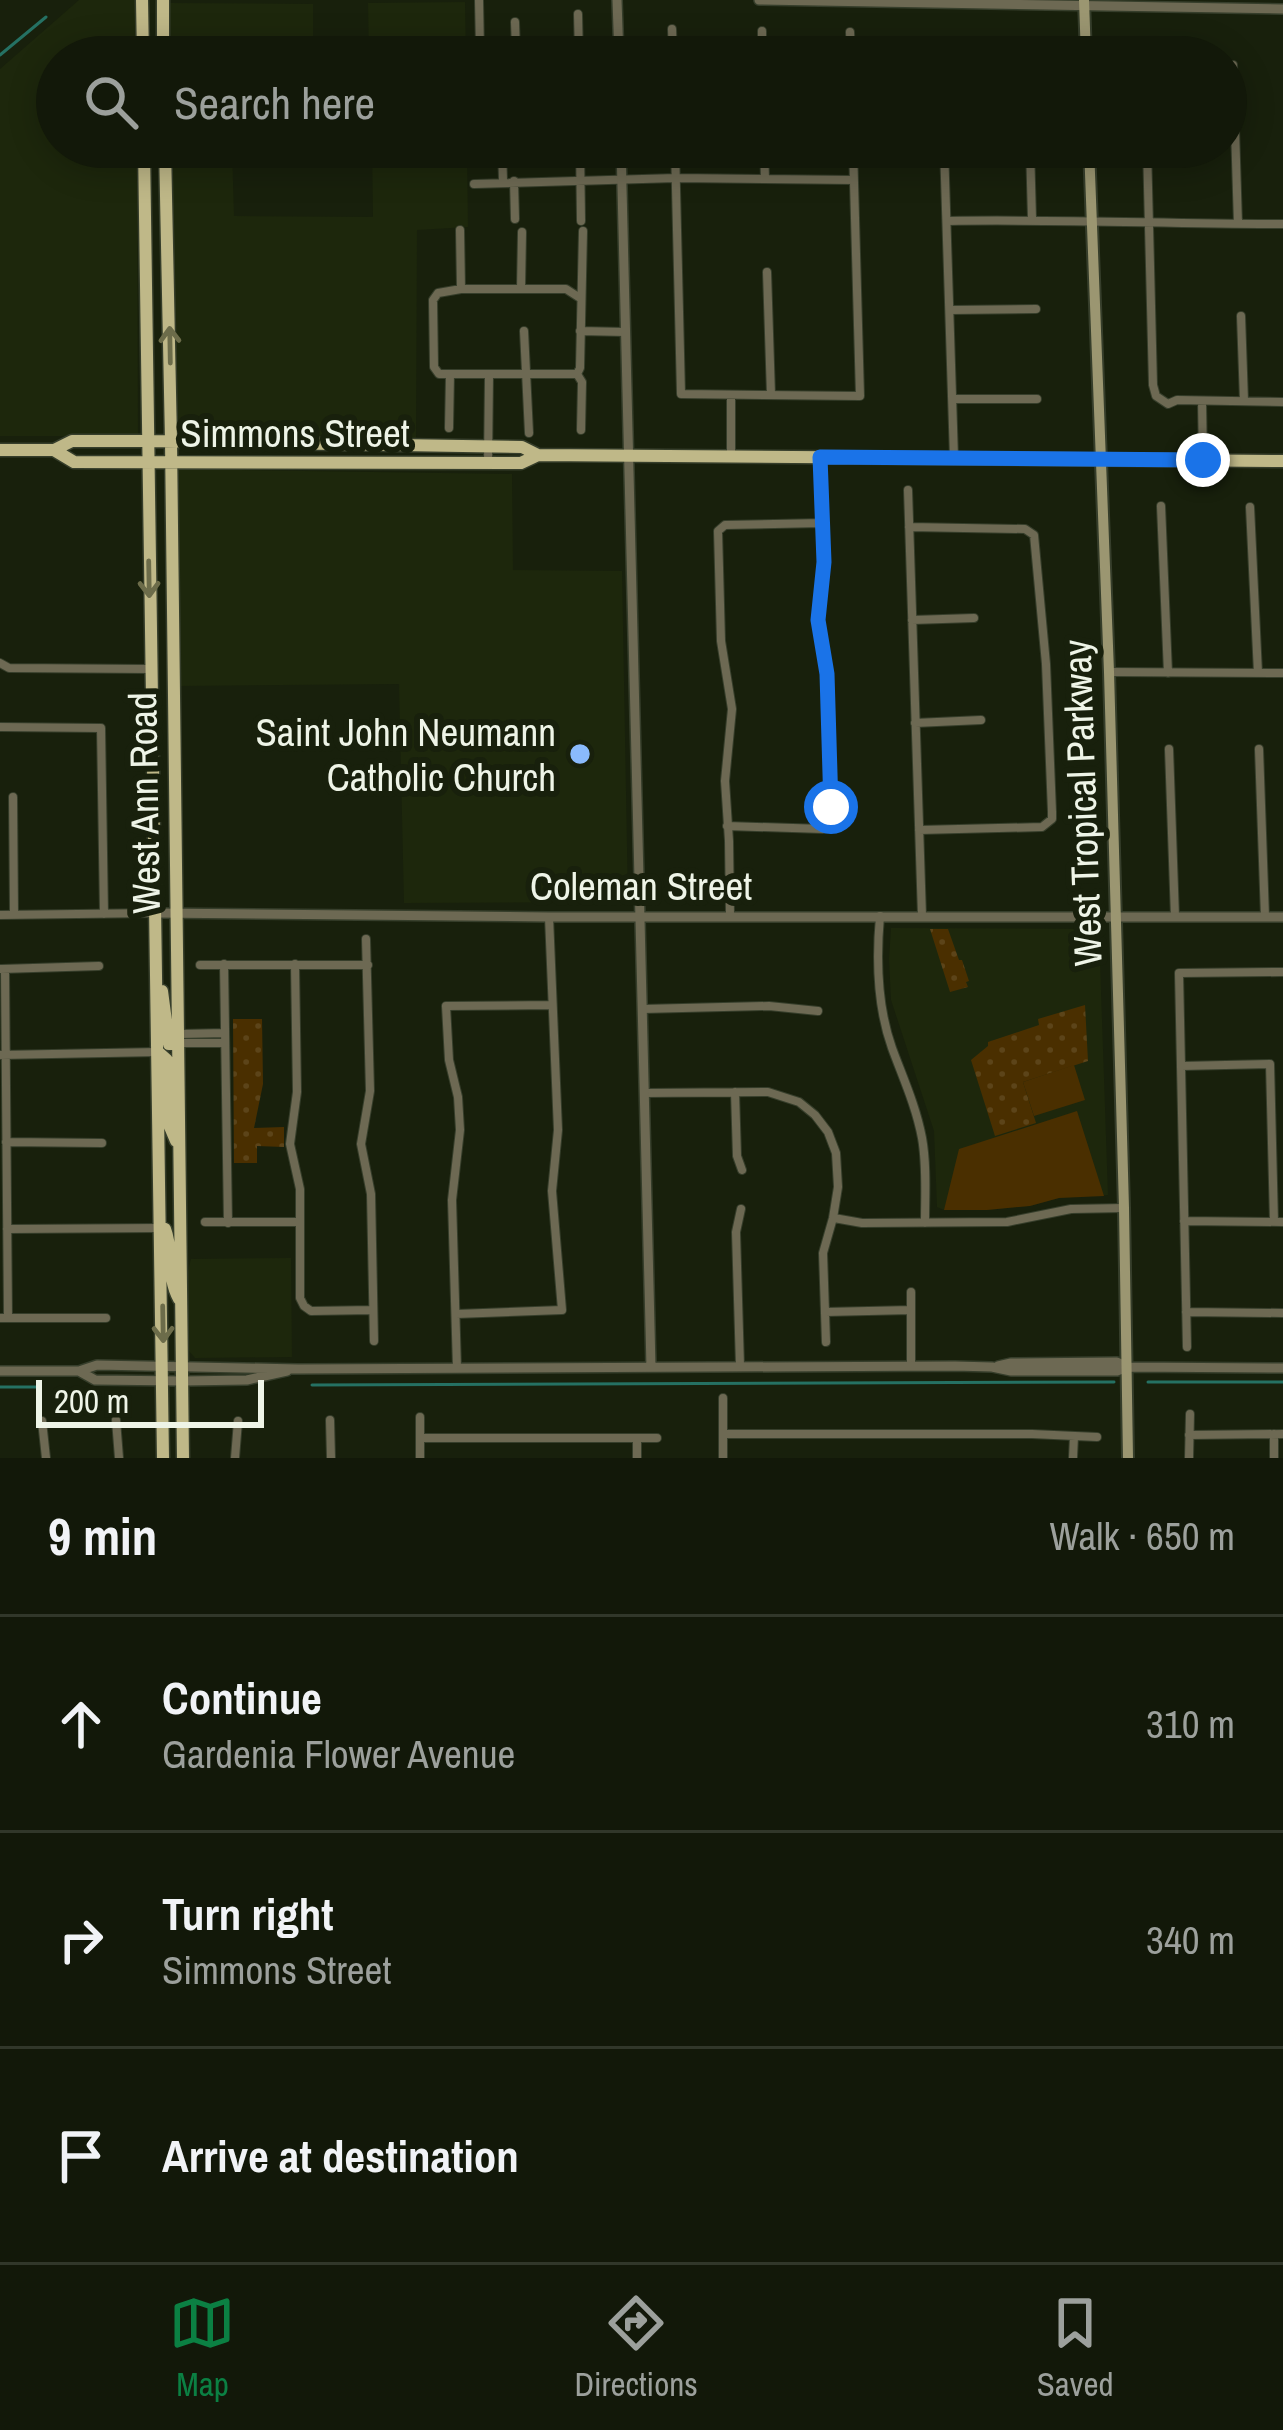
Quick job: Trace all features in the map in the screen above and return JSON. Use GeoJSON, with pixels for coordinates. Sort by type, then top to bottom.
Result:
{"type":"FeatureCollection","features":[{"type":"Feature","properties":{"kind":"main road"},"geometry":{"type":"LineString","coordinates":[[142,0],[143,36]]}},
{"type":"Feature","properties":{"kind":"main road"},"geometry":{"type":"LineString","coordinates":[[163,0],[164,36]]}},
{"type":"Feature","properties":{"kind":"main road"},"geometry":{"type":"LineString","coordinates":[[1084,2],[1085,36]]}},
{"type":"Feature","properties":{"kind":"main road","name":"West Ann Road"},"geometry":{"type":"LineString","coordinates":[[145,168],[163,1458]]}},
{"type":"Feature","properties":{"kind":"main road","name":"West Ann Road"},"geometry":{"type":"LineString","coordinates":[[165,168],[183,1458]]}},
{"type":"Feature","properties":{"kind":"main road","name":"West Tropical Parkway"},"geometry":{"type":"LineString","coordinates":[[1089,168],[1109,672],[1128,1458]]}},
{"type":"Feature","properties":{"kind":"main road"},"geometry":{"type":"LineString","coordinates":[[146,220],[166,219]]}},
{"type":"Feature","properties":{"kind":"main road","name":"Simmons Street"},"geometry":{"type":"LineString","coordinates":[[0,450],[54,450],[72,441],[171,441],[521,447],[538,455],[1283,460]]}},
{"type":"Feature","properties":{"kind":"main road","name":"Simmons Street"},"geometry":{"type":"LineString","coordinates":[[54,450],[74,462],[521,463],[538,455]]}},
{"type":"Feature","properties":{"kind":"main road"},"geometry":{"type":"LineString","coordinates":[[151,669],[172,668]]}},
{"type":"Feature","properties":{"kind":"main road"},"geometry":{"type":"LineString","coordinates":[[157,973],[169,1044],[177,1039]]}},
{"type":"Feature","properties":{"kind":"main road"},"geometry":{"type":"LineString","coordinates":[[158,1052],[167,1060],[170,1127],[179,1148]]}},
{"type":"Feature","properties":{"kind":"main road"},"geometry":{"type":"LineString","coordinates":[[161,1228],[168,1234],[171,1285],[182,1305]]}},
{"type":"Feature","properties":{"kind":"street"},"geometry":{"type":"LineString","coordinates":[[479,0],[480,36]]}},
{"type":"Feature","properties":{"kind":"street"},"geometry":{"type":"LineString","coordinates":[[617,0],[618,36]]}},
{"type":"Feature","properties":{"kind":"street"},"geometry":{"type":"LineString","coordinates":[[759,0],[1283,9]]}},
{"type":"Feature","properties":{"kind":"street"},"geometry":{"type":"LineString","coordinates":[[578,14],[578,36]]}},
{"type":"Feature","properties":{"kind":"street"},"geometry":{"type":"LineString","coordinates":[[515,22],[516,36]]}},
{"type":"Feature","properties":{"kind":"street"},"geometry":{"type":"LineString","coordinates":[[672,28],[672,36]]}},
{"type":"Feature","properties":{"kind":"street"},"geometry":{"type":"LineString","coordinates":[[762,31],[762,36]]}},
{"type":"Feature","properties":{"kind":"street"},"geometry":{"type":"LineString","coordinates":[[850,32],[850,36]]}},
{"type":"Feature","properties":{"kind":"street"},"geometry":{"type":"LineString","coordinates":[[506,168],[515,219]]}},
{"type":"Feature","properties":{"kind":"street"},"geometry":{"type":"LineString","coordinates":[[577,374],[583,290],[580,168]]}},
{"type":"Feature","properties":{"kind":"street"},"geometry":{"type":"LineString","coordinates":[[622,168],[651,1367]]}},
{"type":"Feature","properties":{"kind":"street"},"geometry":{"type":"LineString","coordinates":[[676,168],[681,394],[860,396],[854,168]]}},
{"type":"Feature","properties":{"kind":"street"},"geometry":{"type":"LineString","coordinates":[[765,168],[765,179]]}},
{"type":"Feature","properties":{"kind":"street"},"geometry":{"type":"LineString","coordinates":[[945,168],[953,458]]}},
{"type":"Feature","properties":{"kind":"street"},"geometry":{"type":"LineString","coordinates":[[1031,168],[1032,219]]}},
{"type":"Feature","properties":{"kind":"street"},"geometry":{"type":"LineString","coordinates":[[1148,168],[1156,396],[1168,404],[1177,400],[1283,402]]}},
{"type":"Feature","properties":{"kind":"street"},"geometry":{"type":"LineString","coordinates":[[1236,168],[1238,224]]}},
{"type":"Feature","properties":{"kind":"street"},"geometry":{"type":"LineString","coordinates":[[474,184],[580,179],[854,180]]}},
{"type":"Feature","properties":{"kind":"street"},"geometry":{"type":"LineString","coordinates":[[948,221],[1283,224]]}},
{"type":"Feature","properties":{"kind":"street"},"geometry":{"type":"LineString","coordinates":[[460,230],[461,289]]}},
{"type":"Feature","properties":{"kind":"street"},"geometry":{"type":"LineString","coordinates":[[521,289],[522,232]]}},
{"type":"Feature","properties":{"kind":"street"},"geometry":{"type":"LineString","coordinates":[[767,272],[771,395]]}},
{"type":"Feature","properties":{"kind":"street"},"geometry":{"type":"LineString","coordinates":[[577,374],[436,372],[434,300],[438,293],[461,289],[566,289],[580,298]]}},
{"type":"Feature","properties":{"kind":"street"},"geometry":{"type":"LineString","coordinates":[[950,310],[1036,310]]}},
{"type":"Feature","properties":{"kind":"street"},"geometry":{"type":"LineString","coordinates":[[1241,316],[1244,401]]}},
{"type":"Feature","properties":{"kind":"street"},"geometry":{"type":"LineString","coordinates":[[524,331],[529,433]]}},
{"type":"Feature","properties":{"kind":"street"},"geometry":{"type":"LineString","coordinates":[[580,332],[626,332]]}},
{"type":"Feature","properties":{"kind":"street"},"geometry":{"type":"LineString","coordinates":[[449,428],[450,374]]}},
{"type":"Feature","properties":{"kind":"street"},"geometry":{"type":"LineString","coordinates":[[577,374],[582,382],[581,430]]}},
{"type":"Feature","properties":{"kind":"street"},"geometry":{"type":"LineString","coordinates":[[488,463],[489,375]]}},
{"type":"Feature","properties":{"kind":"street"},"geometry":{"type":"LineString","coordinates":[[731,395],[731,457]]}},
{"type":"Feature","properties":{"kind":"street"},"geometry":{"type":"LineString","coordinates":[[953,399],[1037,398]]}},
{"type":"Feature","properties":{"kind":"street"},"geometry":{"type":"LineString","coordinates":[[1202,400],[1203,460]]}},
{"type":"Feature","properties":{"kind":"street"},"geometry":{"type":"LineString","coordinates":[[727,826],[823,829],[834,817],[828,688],[818,620],[824,562],[820,457]]}},
{"type":"Feature","properties":{"kind":"street"},"geometry":{"type":"LineString","coordinates":[[908,490],[922,916]]}},
{"type":"Feature","properties":{"kind":"street"},"geometry":{"type":"LineString","coordinates":[[1161,506],[1168,673]]}},
{"type":"Feature","properties":{"kind":"street"},"geometry":{"type":"LineString","coordinates":[[1250,507],[1258,673]]}},
{"type":"Feature","properties":{"kind":"street"},"geometry":{"type":"LineString","coordinates":[[730,916],[725,781],[732,709],[721,641],[718,536],[725,525],[822,523]]}},
{"type":"Feature","properties":{"kind":"street"},"geometry":{"type":"LineString","coordinates":[[909,527],[1030,531],[1036,541],[1052,812],[1052,819],[1037,827],[919,830]]}},
{"type":"Feature","properties":{"kind":"street"},"geometry":{"type":"LineString","coordinates":[[912,620],[974,618]]}},
{"type":"Feature","properties":{"kind":"street"},"geometry":{"type":"LineString","coordinates":[[0,663],[9,668],[151,669]]}},
{"type":"Feature","properties":{"kind":"street"},"geometry":{"type":"LineString","coordinates":[[1109,672],[1283,673]]}},
{"type":"Feature","properties":{"kind":"street"},"geometry":{"type":"LineString","coordinates":[[915,723],[981,720]]}},
{"type":"Feature","properties":{"kind":"street"},"geometry":{"type":"LineString","coordinates":[[0,727],[101,728],[104,914]]}},
{"type":"Feature","properties":{"kind":"street"},"geometry":{"type":"LineString","coordinates":[[1169,749],[1175,917]]}},
{"type":"Feature","properties":{"kind":"street"},"geometry":{"type":"LineString","coordinates":[[1259,749],[1265,917]]}},
{"type":"Feature","properties":{"kind":"street"},"geometry":{"type":"LineString","coordinates":[[13,797],[14,914]]}},
{"type":"Feature","properties":{"kind":"street","name":"Coleman Street"},"geometry":{"type":"LineString","coordinates":[[0,914],[1283,917]]}},
{"type":"Feature","properties":{"kind":"street"},"geometry":{"type":"LineString","coordinates":[[880,916],[881,1001],[922,1139],[925,1223]]}},
{"type":"Feature","properties":{"kind":"street"},"geometry":{"type":"LineString","coordinates":[[456,1314],[562,1310],[552,1191],[558,1130],[549,917]]}},
{"type":"Feature","properties":{"kind":"street"},"geometry":{"type":"LineString","coordinates":[[366,939],[370,1091],[361,1144],[371,1194],[374,1341]]}},
{"type":"Feature","properties":{"kind":"street"},"geometry":{"type":"LineString","coordinates":[[200,964],[368,964]]}},
{"type":"Feature","properties":{"kind":"street"},"geometry":{"type":"LineString","coordinates":[[224,964],[228,1223]]}},
{"type":"Feature","properties":{"kind":"street"},"geometry":{"type":"LineString","coordinates":[[296,964],[297,1092],[290,1144],[299,1190],[300,1298],[311,1311],[373,1310]]}},
{"type":"Feature","properties":{"kind":"street"},"geometry":{"type":"LineString","coordinates":[[99,966],[2,969],[4,1318],[106,1318]]}},
{"type":"Feature","properties":{"kind":"street"},"geometry":{"type":"LineString","coordinates":[[1186,1347],[1179,973],[1283,972]]}},
{"type":"Feature","properties":{"kind":"street"},"geometry":{"type":"LineString","coordinates":[[457,1368],[452,1200],[460,1130],[458,1097],[448,1060],[446,1006],[552,1005]]}},
{"type":"Feature","properties":{"kind":"street"},"geometry":{"type":"LineString","coordinates":[[642,1009],[769,1006],[818,1011]]}},
{"type":"Feature","properties":{"kind":"street"},"geometry":{"type":"LineString","coordinates":[[177,1039],[225,1038]]}},
{"type":"Feature","properties":{"kind":"street"},"geometry":{"type":"LineString","coordinates":[[3,1055],[158,1052]]}},
{"type":"Feature","properties":{"kind":"street"},"geometry":{"type":"LineString","coordinates":[[1181,1066],[1270,1064],[1278,1222],[1184,1222]]}},
{"type":"Feature","properties":{"kind":"street"},"geometry":{"type":"LineString","coordinates":[[644,1093],[768,1091],[799,1102],[828,1132],[836,1153],[838,1187],[823,1253],[826,1342]]}},
{"type":"Feature","properties":{"kind":"street"},"geometry":{"type":"LineString","coordinates":[[735,1092],[737,1156],[742,1170]]}},
{"type":"Feature","properties":{"kind":"street"},"geometry":{"type":"LineString","coordinates":[[6,1142],[102,1143]]}},
{"type":"Feature","properties":{"kind":"street"},"geometry":{"type":"LineString","coordinates":[[833,1218],[862,1223],[1007,1222],[1071,1210],[1124,1208]]}},
{"type":"Feature","properties":{"kind":"street"},"geometry":{"type":"LineString","coordinates":[[740,1366],[736,1232],[741,1209]]}},
{"type":"Feature","properties":{"kind":"street"},"geometry":{"type":"LineString","coordinates":[[205,1222],[299,1222]]}},
{"type":"Feature","properties":{"kind":"street"},"geometry":{"type":"LineString","coordinates":[[7,1229],[161,1228]]}},
{"type":"Feature","properties":{"kind":"street"},"geometry":{"type":"LineString","coordinates":[[911,1292],[911,1366]]}},
{"type":"Feature","properties":{"kind":"street"},"geometry":{"type":"LineString","coordinates":[[825,1312],[911,1310]]}},
{"type":"Feature","properties":{"kind":"street"},"geometry":{"type":"LineString","coordinates":[[1186,1312],[1283,1313]]}},
{"type":"Feature","properties":{"kind":"street"},"geometry":{"type":"LineString","coordinates":[[0,1371],[79,1371],[95,1380],[163,1373],[182,1366],[1283,1368]]}},
{"type":"Feature","properties":{"kind":"street"},"geometry":{"type":"LineString","coordinates":[[247,1366],[247,1380]]}},
{"type":"Feature","properties":{"kind":"street"},"geometry":{"type":"LineString","coordinates":[[163,1373],[183,1381],[247,1380],[298,1369]]}},
{"type":"Feature","properties":{"kind":"street"},"geometry":{"type":"LineString","coordinates":[[723,1398],[723,1458]]}},
{"type":"Feature","properties":{"kind":"street"},"geometry":{"type":"LineString","coordinates":[[1189,1458],[1190,1414]]}},
{"type":"Feature","properties":{"kind":"street"},"geometry":{"type":"LineString","coordinates":[[420,1417],[420,1458]]}},
{"type":"Feature","properties":{"kind":"street"},"geometry":{"type":"LineString","coordinates":[[116,1420],[118,1458]]}},
{"type":"Feature","properties":{"kind":"street"},"geometry":{"type":"LineString","coordinates":[[331,1420],[331,1458]]}},
{"type":"Feature","properties":{"kind":"street"},"geometry":{"type":"LineString","coordinates":[[42,1421],[46,1458]]}},
{"type":"Feature","properties":{"kind":"street"},"geometry":{"type":"LineString","coordinates":[[235,1458],[238,1421]]}},
{"type":"Feature","properties":{"kind":"street"},"geometry":{"type":"LineString","coordinates":[[723,1434],[1097,1437]]}},
{"type":"Feature","properties":{"kind":"street"},"geometry":{"type":"LineString","coordinates":[[1189,1436],[1279,1434],[1274,1458]]}},
{"type":"Feature","properties":{"kind":"street"},"geometry":{"type":"LineString","coordinates":[[1073,1458],[1074,1435]]}},
{"type":"Feature","properties":{"kind":"street"},"geometry":{"type":"LineString","coordinates":[[420,1438],[657,1438]]}},
{"type":"Feature","properties":{"kind":"street"},"geometry":{"type":"LineString","coordinates":[[637,1438],[637,1458]]}},
{"type":"Feature","properties":{"kind":"shaded area"},"geometry":{"type":"Polygon","coordinates":[[[79,0],[136,0],[136,36],[38,36],[79,0]]]}},
{"type":"Feature","properties":{"kind":"shaded area"},"geometry":{"type":"Polygon","coordinates":[[[465,2],[466,36],[369,36],[368,3],[465,2]]]}},
{"type":"Feature","properties":{"kind":"shaded area"},"geometry":{"type":"Polygon","coordinates":[[[168,3],[313,4],[313,36],[169,36],[168,3]]]}},
{"type":"Feature","properties":{"kind":"shaded area"},"geometry":{"type":"Polygon","coordinates":[[[36,38],[36,168],[137,168],[138,436],[0,436],[0,69],[36,38]]]}},
{"type":"Feature","properties":{"kind":"shaded area"},"geometry":{"type":"Polygon","coordinates":[[[170,168],[233,168],[234,216],[373,217],[372,168],[467,168],[468,227],[417,230],[416,439],[174,432],[170,168]]]}},
{"type":"Feature","properties":{"kind":"shaded area"},"geometry":{"type":"Polygon","coordinates":[[[177,469],[512,474],[513,570],[622,571],[628,902],[404,903],[399,684],[178,686],[177,469]]]}},
{"type":"Feature","properties":{"kind":"shaded area"},"geometry":{"type":"Polygon","coordinates":[[[891,928],[1099,932],[1108,1195],[987,1210],[937,1207],[934,1131],[891,1000],[891,928]]]}},
{"type":"Feature","properties":{"kind":"shaded area"},"geometry":{"type":"Polygon","coordinates":[[[930,929],[948,929],[968,987],[950,992],[930,929]]]}},
{"type":"Feature","properties":{"kind":"shaded area"},"geometry":{"type":"Polygon","coordinates":[[[1085,1005],[1088,1061],[1023,1082],[1036,1123],[995,1136],[971,1060],[988,1042],[1039,1025],[1038,1019],[1085,1005]]]}},
{"type":"Feature","properties":{"kind":"shaded area"},"geometry":{"type":"Polygon","coordinates":[[[233,1019],[262,1019],[263,1084],[254,1128],[284,1127],[284,1147],[257,1146],[257,1163],[234,1163],[233,1019]]]}},
{"type":"Feature","properties":{"kind":"shaded area"},"geometry":{"type":"Polygon","coordinates":[[[1074,1065],[1085,1100],[1034,1116],[1023,1082],[1074,1065]]]}},
{"type":"Feature","properties":{"kind":"shaded area"},"geometry":{"type":"Polygon","coordinates":[[[1077,1111],[1104,1196],[987,1210],[944,1210],[959,1149],[1077,1111]]]}},
{"type":"Feature","properties":{"kind":"shaded area"},"geometry":{"type":"Polygon","coordinates":[[[291,1258],[292,1357],[195,1358],[188,1350],[186,1279],[191,1259],[291,1258]]]}},
{"type":"Feature","properties":{"kind":"waterway"},"geometry":{"type":"LineString","coordinates":[[0,55],[46,17]]}},
{"type":"Feature","properties":{"kind":"waterway"},"geometry":{"type":"LineString","coordinates":[[312,1385],[1114,1382]]}},
{"type":"Feature","properties":{"kind":"waterway"},"geometry":{"type":"LineString","coordinates":[[1148,1382],[1283,1382]]}},
{"type":"Feature","properties":{"kind":"waterway"},"geometry":{"type":"LineString","coordinates":[[0,1387],[40,1387]]}},
{"type":"Feature","properties":{"kind":"place","name":"Saint John Neumann Catholic Church"},"geometry":{"type":"Point","coordinates":[580,754]}},
{"type":"Feature","properties":{"kind":"route"},"geometry":{"type":"LineString","coordinates":[[831,807],[827,674],[818,620],[824,562],[820,457],[1203,460]]}}]}
